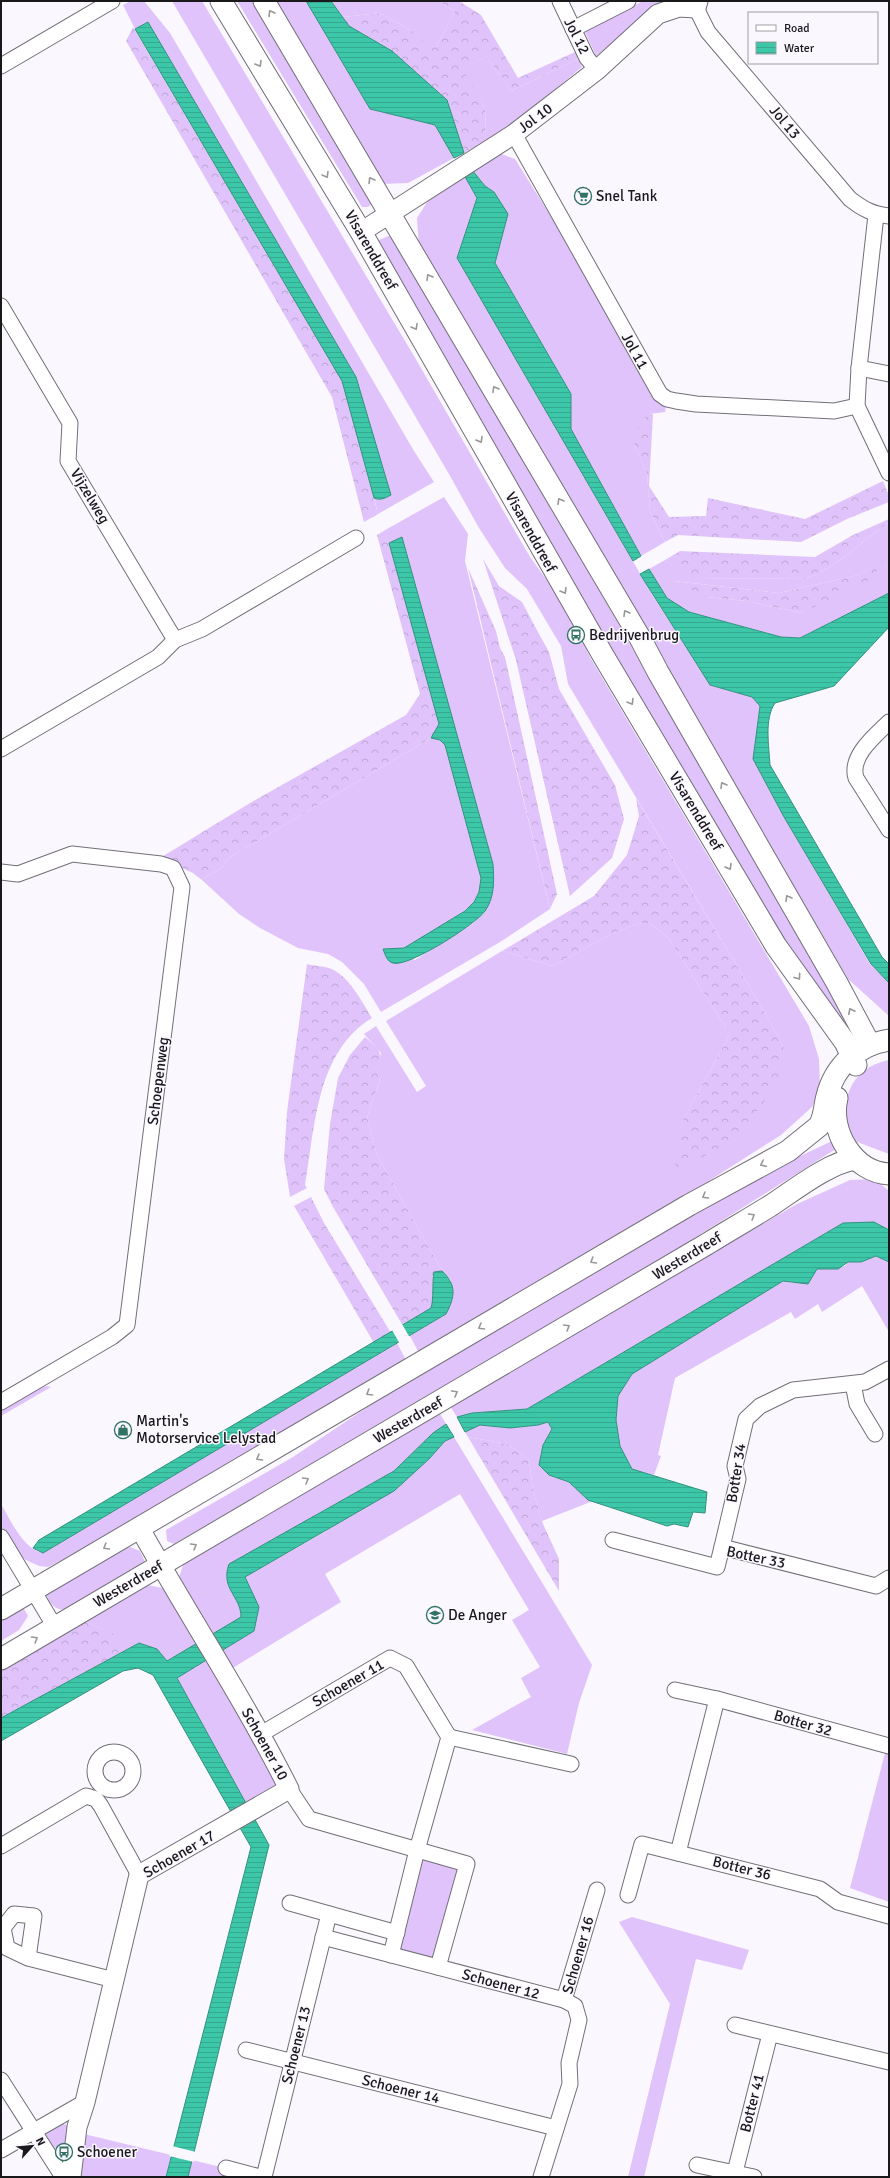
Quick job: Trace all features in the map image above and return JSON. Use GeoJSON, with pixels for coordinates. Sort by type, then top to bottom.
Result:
{"type":"FeatureCollection","features":[{"type":"Feature","properties":{"kind":"main road","name":"Visarenddreef"},"geometry":{"type":"LineString","coordinates":[[221,1],[361,232],[604,657],[776,946],[845,1042],[854,1060]]}},
{"type":"Feature","properties":{"kind":"main road"},"geometry":{"type":"LineString","coordinates":[[1,1609],[689,1204],[788,1151],[809,1147],[826,1135],[829,1122],[835,1111],[839,1090],[854,1060],[883,1046],[837,983],[658,672],[640,636],[264,1]]}},
{"type":"Feature","properties":{"kind":"main road"},"geometry":{"type":"LineString","coordinates":[[829,1122],[852,1155],[866,1167],[889,1174]]}},
{"type":"Feature","properties":{"kind":"main road"},"geometry":{"type":"LineString","coordinates":[[852,1155],[861,1152],[889,1165]]}},
{"type":"Feature","properties":{"kind":"main road","name":"Westerdreef"},"geometry":{"type":"LineString","coordinates":[[1,1659],[713,1240],[812,1177],[824,1163],[852,1155]]}},
{"type":"Feature","properties":{"kind":"street"},"geometry":{"type":"LineString","coordinates":[[1,66],[112,1]]}},
{"type":"Feature","properties":{"kind":"street","name":"Jol 12"},"geometry":{"type":"LineString","coordinates":[[560,1],[587,58],[597,70]]}},
{"type":"Feature","properties":{"kind":"street"},"geometry":{"type":"LineString","coordinates":[[573,30],[628,1]]}},
{"type":"Feature","properties":{"kind":"street","name":"Jol 10"},"geometry":{"type":"LineString","coordinates":[[361,232],[514,134],[597,70],[658,14],[678,7],[697,5]]}},
{"type":"Feature","properties":{"kind":"street","name":"Jol 13"},"geometry":{"type":"LineString","coordinates":[[697,5],[708,32],[850,199],[866,211],[882,215]]}},
{"type":"Feature","properties":{"kind":"street","name":"Jol 11"},"geometry":{"type":"LineString","coordinates":[[514,134],[660,394],[676,401],[719,405],[834,411],[857,406]]}},
{"type":"Feature","properties":{"kind":"street"},"geometry":{"type":"LineString","coordinates":[[882,215],[859,368],[857,406],[889,473]]}},
{"type":"Feature","properties":{"kind":"street","name":"Vijzelweg"},"geometry":{"type":"LineString","coordinates":[[1,306],[70,423],[68,461],[175,640]]}},
{"type":"Feature","properties":{"kind":"street"},"geometry":{"type":"LineString","coordinates":[[859,368],[889,374]]}},
{"type":"Feature","properties":{"kind":"street"},"geometry":{"type":"LineString","coordinates":[[1,749],[158,657],[175,640],[202,629],[356,538]]}},
{"type":"Feature","properties":{"kind":"street"},"geometry":{"type":"LineString","coordinates":[[889,722],[860,754],[854,770],[856,778],[889,830]]}},
{"type":"Feature","properties":{"kind":"street","name":"Schoepenweg"},"geometry":{"type":"LineString","coordinates":[[1,872],[18,874],[72,854],[161,864],[173,868],[182,887],[127,1325],[112,1337],[1,1402]]}},
{"type":"Feature","properties":{"kind":"street","name":"Botter 34"},"geometry":{"type":"LineString","coordinates":[[722,1547],[738,1479],[735,1466],[746,1420],[760,1406],[793,1390],[865,1382],[889,1369]]}},
{"type":"Feature","properties":{"kind":"street"},"geometry":{"type":"LineString","coordinates":[[853,1384],[857,1404],[875,1434]]}},
{"type":"Feature","properties":{"kind":"street","name":"Schoener 10"},"geometry":{"type":"LineString","coordinates":[[139,1527],[214,1658],[262,1734],[289,1789],[309,1819],[467,1864],[438,1967]]}},
{"type":"Feature","properties":{"kind":"street"},"geometry":{"type":"LineString","coordinates":[[1,1538],[55,1627]]}},
{"type":"Feature","properties":{"kind":"street","name":"Botter 33"},"geometry":{"type":"LineString","coordinates":[[613,1540],[717,1567],[722,1547],[876,1586],[889,1578]]}},
{"type":"Feature","properties":{"kind":"street","name":"Schoener 11"},"geometry":{"type":"LineString","coordinates":[[262,1734],[390,1658],[406,1666],[449,1737]]}},
{"type":"Feature","properties":{"kind":"street","name":"Botter 32"},"geometry":{"type":"LineString","coordinates":[[675,1690],[717,1699],[889,1746]]}},
{"type":"Feature","properties":{"kind":"street"},"geometry":{"type":"LineString","coordinates":[[678,1853],[717,1699]]}},
{"type":"Feature","properties":{"kind":"street"},"geometry":{"type":"LineString","coordinates":[[391,1955],[417,1850],[449,1737],[571,1764]]}},
{"type":"Feature","properties":{"kind":"street"},"geometry":{"type":"LineString","coordinates":[[96,1800],[106,1788]]}},
{"type":"Feature","properties":{"kind":"street","name":"Schoener 17"},"geometry":{"type":"LineString","coordinates":[[71,2177],[77,2128],[85,2102],[139,1875],[234,1822],[289,1789]]}},
{"type":"Feature","properties":{"kind":"street"},"geometry":{"type":"LineString","coordinates":[[1,1846],[86,1796],[96,1800],[139,1875]]}},
{"type":"Feature","properties":{"kind":"street","name":"Botter 36"},"geometry":{"type":"LineString","coordinates":[[628,1895],[642,1844],[820,1889],[838,1902],[889,1916]]}},
{"type":"Feature","properties":{"kind":"street","name":"Schoener 16"},"geometry":{"type":"LineString","coordinates":[[541,2177],[570,2084],[569,2063],[579,2020],[575,2006],[564,2000],[597,1890]]}},
{"type":"Feature","properties":{"kind":"street"},"geometry":{"type":"LineString","coordinates":[[290,1903],[396,1933]]}},
{"type":"Feature","properties":{"kind":"street","name":"Schoener 13"},"geometry":{"type":"LineString","coordinates":[[264,2177],[329,1914]]}},
{"type":"Feature","properties":{"kind":"street","name":"Schoener 12"},"geometry":{"type":"LineString","coordinates":[[323,1937],[564,2000]]}},
{"type":"Feature","properties":{"kind":"street"},"geometry":{"type":"LineString","coordinates":[[28,1958],[114,1980]]}},
{"type":"Feature","properties":{"kind":"street"},"geometry":{"type":"LineString","coordinates":[[735,2025],[889,2062]]}},
{"type":"Feature","properties":{"kind":"street","name":"Botter 41"},"geometry":{"type":"LineString","coordinates":[[734,2172],[770,2034]]}},
{"type":"Feature","properties":{"kind":"street","name":"Schoener 14"},"geometry":{"type":"LineString","coordinates":[[246,2050],[556,2128]]}},
{"type":"Feature","properties":{"kind":"street"},"geometry":{"type":"LineString","coordinates":[[1,2080],[63,2177]]}},
{"type":"Feature","properties":{"kind":"street"},"geometry":{"type":"LineString","coordinates":[[1,2150],[85,2102]]}},
{"type":"Feature","properties":{"kind":"street"},"geometry":{"type":"LineString","coordinates":[[697,2165],[754,2177]]}},
{"type":"Feature","properties":{"kind":"street"},"geometry":{"type":"LineString","coordinates":[[226,2168],[260,2177]]}},
{"type":"Feature","properties":{"kind":"green space"},"geometry":{"type":"Polygon","coordinates":[[[131,1],[144,1],[170,33],[414,451],[434,482],[378,514],[374,498],[379,500],[384,499],[356,377],[148,22],[135,29],[123,5],[131,1]]]}},
{"type":"Feature","properties":{"kind":"green space"},"geometry":{"type":"Polygon","coordinates":[[[172,1],[202,1],[414,356],[530,557],[562,601],[591,659],[809,1026],[819,1059],[820,1090],[812,1107],[781,1135],[646,1221],[420,1355],[410,1336],[446,1314],[451,1280],[442,1271],[377,1155],[367,1117],[380,1080],[377,1072],[381,1053],[364,1034],[376,1026],[417,1092],[426,1086],[386,1021],[502,951],[553,966],[614,933],[638,924],[646,923],[655,927],[669,939],[730,1034],[684,1118],[784,1048],[764,1011],[568,684],[561,646],[527,589],[505,568],[479,528],[449,474],[172,1]]]}},
{"type":"Feature","properties":{"kind":"green space"},"geometry":{"type":"Polygon","coordinates":[[[237,1],[254,1],[374,202],[368,207],[362,207],[237,1]]]}},
{"type":"Feature","properties":{"kind":"green space"},"geometry":{"type":"Polygon","coordinates":[[[274,1],[306,1],[370,109],[436,125],[454,158],[408,183],[381,184],[274,1]]]}},
{"type":"Feature","properties":{"kind":"green space"},"geometry":{"type":"Polygon","coordinates":[[[331,1],[437,1],[455,11],[436,47],[425,45],[416,33],[380,13],[343,17],[331,1]]]}},
{"type":"Feature","properties":{"kind":"green space"},"geometry":{"type":"Polygon","coordinates":[[[437,1],[459,1],[481,15],[518,78],[575,52],[578,59],[511,91],[486,56],[462,68],[485,108],[486,141],[464,153],[447,100],[392,51],[349,26],[343,17],[380,13],[416,33],[425,44],[436,47],[455,11],[437,1]]]}},
{"type":"Feature","properties":{"kind":"green space"},"geometry":{"type":"Polygon","coordinates":[[[643,1],[662,1],[596,56],[585,32],[643,1]]]}},
{"type":"Feature","properties":{"kind":"green space"},"geometry":{"type":"Polygon","coordinates":[[[133,27],[342,381],[378,514],[364,522],[332,397],[126,41],[133,27]]]}},
{"type":"Feature","properties":{"kind":"green space"},"geometry":{"type":"Polygon","coordinates":[[[486,56],[511,91],[578,59],[582,67],[503,132],[486,141],[485,108],[461,68],[486,56]]]}},
{"type":"Feature","properties":{"kind":"green space"},"geometry":{"type":"Polygon","coordinates":[[[499,153],[515,159],[555,223],[659,404],[666,405],[665,412],[649,414],[634,444],[647,473],[650,511],[665,542],[641,556],[571,429],[571,394],[495,263],[508,214],[494,192],[485,186],[472,170],[499,153]]]}},
{"type":"Feature","properties":{"kind":"green space"},"geometry":{"type":"Polygon","coordinates":[[[464,175],[477,198],[457,258],[653,596],[710,685],[752,697],[760,706],[753,759],[784,817],[870,964],[889,983],[889,1016],[848,979],[419,247],[417,218],[431,196],[464,175]]]}},
{"type":"Feature","properties":{"kind":"green space"},"geometry":{"type":"Polygon","coordinates":[[[391,235],[793,922],[860,1043],[824,1009],[377,249],[379,240],[391,235]]]}},
{"type":"Feature","properties":{"kind":"green space"},"geometry":{"type":"Polygon","coordinates":[[[649,414],[653,414],[649,486],[669,517],[706,516],[708,498],[805,519],[883,481],[889,496],[889,502],[847,519],[801,542],[678,535],[665,542],[650,511],[647,473],[634,444],[639,423],[649,414]]]}},
{"type":"Feature","properties":{"kind":"green space"},"geometry":{"type":"Polygon","coordinates":[[[444,497],[468,534],[465,561],[550,909],[500,942],[381,1012],[364,984],[342,962],[328,954],[298,948],[260,928],[239,914],[202,880],[223,867],[227,859],[431,738],[440,740],[445,745],[480,868],[480,890],[470,906],[453,920],[431,934],[402,949],[383,949],[415,960],[472,924],[485,912],[493,864],[402,538],[389,543],[387,529],[444,497]]]}},
{"type":"Feature","properties":{"kind":"green space"},"geometry":{"type":"Polygon","coordinates":[[[889,519],[889,522],[832,566],[806,579],[690,578],[665,560],[680,551],[815,557],[853,535],[889,519]]]}},
{"type":"Feature","properties":{"kind":"green space"},"geometry":{"type":"Polygon","coordinates":[[[889,522],[889,593],[800,638],[781,637],[689,612],[667,598],[649,569],[665,560],[691,578],[806,579],[832,566],[889,522]],[[883,561],[854,576],[779,593],[674,581],[707,597],[746,601],[802,613],[883,561]]]}},
{"type":"Feature","properties":{"kind":"green space"},"geometry":{"type":"Polygon","coordinates":[[[387,529],[439,724],[431,738],[227,859],[223,867],[202,880],[193,873],[160,858],[250,803],[406,715],[420,694],[377,535],[387,529]]]}},
{"type":"Feature","properties":{"kind":"green space"},"geometry":{"type":"Polygon","coordinates":[[[483,559],[499,586],[522,602],[549,652],[559,689],[615,785],[624,819],[612,858],[570,896],[516,660],[483,559]]]}},
{"type":"Feature","properties":{"kind":"green space"},"geometry":{"type":"Polygon","coordinates":[[[884,560],[871,579],[802,613],[746,601],[706,597],[673,581],[779,593],[854,576],[884,560]]]}},
{"type":"Feature","properties":{"kind":"green space"},"geometry":{"type":"Polygon","coordinates":[[[468,568],[496,631],[500,648],[505,657],[557,894],[550,909],[468,568]]]}},
{"type":"Feature","properties":{"kind":"green space"},"geometry":{"type":"Polygon","coordinates":[[[636,798],[764,1011],[784,1048],[776,1087],[734,1139],[673,1175],[684,1118],[730,1034],[669,939],[646,923],[638,924],[614,933],[553,966],[502,951],[594,896],[627,855],[639,816],[636,798]]]}},
{"type":"Feature","properties":{"kind":"green space"},"geometry":{"type":"Polygon","coordinates":[[[307,964],[329,968],[343,977],[359,997],[372,1018],[353,1033],[339,1050],[329,1070],[321,1092],[316,1116],[305,1185],[307,1188],[290,1197],[284,1159],[287,1112],[307,964]]]}},
{"type":"Feature","properties":{"kind":"green space"},"geometry":{"type":"Polygon","coordinates":[[[365,1037],[374,1045],[380,1055],[377,1072],[380,1080],[367,1117],[377,1155],[442,1271],[434,1272],[431,1308],[403,1326],[324,1189],[330,1124],[338,1078],[350,1055],[365,1037]]]}},
{"type":"Feature","properties":{"kind":"green space"},"geometry":{"type":"Polygon","coordinates":[[[889,1060],[889,1154],[852,1140],[847,1127],[845,1114],[846,1101],[855,1080],[864,1071],[875,1064],[889,1060]]]}},
{"type":"Feature","properties":{"kind":"green space"},"geometry":{"type":"Polygon","coordinates":[[[834,1140],[839,1147],[664,1257],[174,1544],[167,1541],[166,1530],[293,1457],[384,1396],[737,1186],[834,1140]]]}},
{"type":"Feature","properties":{"kind":"green space"},"geometry":{"type":"Polygon","coordinates":[[[875,1179],[889,1191],[889,1230],[874,1222],[843,1223],[527,1409],[472,1413],[457,1417],[450,1406],[797,1204],[850,1180],[875,1179]]]}},
{"type":"Feature","properties":{"kind":"green space"},"geometry":{"type":"Polygon","coordinates":[[[311,1197],[324,1223],[391,1333],[374,1343],[294,1206],[311,1197]]]}},
{"type":"Feature","properties":{"kind":"green space"},"geometry":{"type":"Polygon","coordinates":[[[876,1256],[889,1262],[889,1332],[862,1286],[822,1312],[818,1304],[795,1319],[791,1312],[675,1378],[658,1455],[661,1456],[654,1475],[632,1469],[620,1446],[616,1420],[617,1396],[632,1374],[783,1281],[795,1283],[814,1273],[817,1269],[845,1266],[848,1262],[861,1262],[876,1256]]]}},
{"type":"Feature","properties":{"kind":"green space"},"geometry":{"type":"Polygon","coordinates":[[[397,1343],[406,1360],[116,1532],[48,1567],[39,1566],[24,1559],[1,1526],[1,1504],[13,1526],[29,1546],[43,1553],[397,1343]]]}},
{"type":"Feature","properties":{"kind":"green space"},"geometry":{"type":"Polygon","coordinates":[[[47,1386],[51,1387],[1,1416],[1,1410],[34,1390],[47,1386]]]}},
{"type":"Feature","properties":{"kind":"green space"},"geometry":{"type":"Polygon","coordinates":[[[439,1412],[446,1424],[433,1433],[394,1471],[322,1511],[226,1574],[229,1585],[239,1606],[241,1617],[210,1636],[178,1580],[185,1560],[439,1412]]]}},
{"type":"Feature","properties":{"kind":"green space"},"geometry":{"type":"Polygon","coordinates":[[[548,1422],[552,1429],[543,1445],[549,1475],[569,1482],[588,1500],[593,1501],[542,1521],[533,1490],[529,1460],[507,1444],[468,1437],[465,1432],[480,1425],[510,1428],[538,1425],[548,1422]]]}},
{"type":"Feature","properties":{"kind":"green space"},"geometry":{"type":"Polygon","coordinates":[[[454,1437],[592,1665],[579,1703],[567,1754],[472,1730],[531,1697],[521,1678],[540,1667],[512,1620],[529,1610],[460,1494],[325,1574],[341,1602],[231,1669],[220,1652],[254,1631],[259,1607],[244,1577],[323,1533],[429,1459],[445,1441],[454,1437]]]}},
{"type":"Feature","properties":{"kind":"green space"},"geometry":{"type":"Polygon","coordinates":[[[468,1437],[507,1444],[529,1460],[533,1490],[543,1524],[559,1559],[559,1591],[468,1437]]]}},
{"type":"Feature","properties":{"kind":"green space"},"geometry":{"type":"Polygon","coordinates":[[[123,1547],[130,1547],[140,1551],[145,1562],[144,1566],[68,1610],[54,1607],[46,1595],[48,1591],[123,1547]]]}},
{"type":"Feature","properties":{"kind":"green space"},"geometry":{"type":"Polygon","coordinates":[[[143,1584],[167,1589],[197,1643],[167,1661],[157,1649],[139,1643],[124,1651],[115,1635],[82,1620],[143,1584]]]}},
{"type":"Feature","properties":{"kind":"green space"},"geometry":{"type":"Polygon","coordinates":[[[16,1609],[24,1609],[28,1616],[19,1630],[1,1641],[1,1618],[16,1609]]]}},
{"type":"Feature","properties":{"kind":"green space"},"geometry":{"type":"Polygon","coordinates":[[[82,1620],[116,1635],[124,1651],[1,1718],[1,1669],[82,1620]]]}},
{"type":"Feature","properties":{"kind":"green space"},"geometry":{"type":"Polygon","coordinates":[[[207,1660],[279,1783],[245,1802],[177,1678],[207,1660]]]}},
{"type":"Feature","properties":{"kind":"green space"},"geometry":{"type":"Polygon","coordinates":[[[885,1753],[889,1754],[889,1902],[850,1888],[885,1753]]]}},
{"type":"Feature","properties":{"kind":"green space"},"geometry":{"type":"Polygon","coordinates":[[[422,1856],[462,1866],[435,1958],[401,1949],[401,1936],[422,1856]]]}},
{"type":"Feature","properties":{"kind":"green space"},"geometry":{"type":"Polygon","coordinates":[[[632,1917],[749,1950],[742,1970],[696,1959],[644,2177],[628,2177],[670,2004],[619,1922],[632,1917]]]}},
{"type":"Feature","properties":{"kind":"green space"},"geometry":{"type":"Polygon","coordinates":[[[60,2123],[74,2127],[69,2151],[52,2147],[42,2133],[60,2123]]]}},
{"type":"Feature","properties":{"kind":"green space"},"geometry":{"type":"Polygon","coordinates":[[[84,2134],[171,2155],[166,2177],[77,2177],[84,2134]]]}},
{"type":"Feature","properties":{"kind":"green space"},"geometry":{"type":"Polygon","coordinates":[[[192,2160],[229,2169],[227,2177],[188,2177],[192,2160]]]}},
{"type":"Feature","properties":{"kind":"water"},"geometry":{"type":"Polygon","coordinates":[[[306,1],[331,1],[349,26],[392,51],[447,100],[464,153],[454,158],[435,125],[370,109],[306,1]]]}},
{"type":"Feature","properties":{"kind":"water"},"geometry":{"type":"Polygon","coordinates":[[[148,22],[356,377],[391,495],[381,499],[374,498],[342,381],[135,29],[148,22]]]}},
{"type":"Feature","properties":{"kind":"water"},"geometry":{"type":"Polygon","coordinates":[[[472,170],[485,186],[494,192],[508,214],[495,263],[571,394],[571,429],[641,556],[633,561],[457,258],[477,198],[464,175],[472,170]]]}},
{"type":"Feature","properties":{"kind":"water"},"geometry":{"type":"Polygon","coordinates":[[[402,537],[493,864],[494,882],[491,900],[485,911],[479,917],[441,944],[412,959],[401,963],[393,963],[385,955],[383,949],[404,948],[465,911],[474,902],[479,892],[481,878],[445,745],[440,740],[431,738],[439,724],[389,543],[402,537]]]}},
{"type":"Feature","properties":{"kind":"water"},"geometry":{"type":"Polygon","coordinates":[[[649,569],[667,598],[689,612],[781,637],[800,638],[889,593],[889,627],[834,686],[775,703],[769,717],[768,733],[770,765],[882,957],[889,964],[889,983],[871,964],[784,817],[753,759],[760,706],[752,697],[710,685],[640,574],[649,569]]]}},
{"type":"Feature","properties":{"kind":"water"},"geometry":{"type":"Polygon","coordinates":[[[874,1222],[889,1230],[889,1262],[876,1256],[861,1262],[848,1262],[838,1269],[817,1269],[808,1284],[783,1281],[632,1374],[618,1396],[616,1420],[620,1446],[632,1469],[707,1492],[705,1513],[693,1512],[688,1527],[674,1524],[667,1526],[588,1500],[569,1482],[549,1475],[539,1465],[543,1445],[552,1429],[548,1422],[538,1425],[510,1428],[480,1425],[465,1432],[457,1417],[472,1413],[527,1409],[843,1223],[874,1222]]]}},
{"type":"Feature","properties":{"kind":"water"},"geometry":{"type":"Polygon","coordinates":[[[442,1271],[450,1281],[453,1291],[453,1297],[446,1314],[43,1553],[33,1548],[39,1540],[431,1308],[434,1272],[442,1271]]]}},
{"type":"Feature","properties":{"kind":"water"},"geometry":{"type":"Polygon","coordinates":[[[446,1424],[454,1437],[445,1441],[429,1459],[394,1491],[245,1577],[259,1607],[254,1631],[177,1678],[269,1845],[188,2177],[166,2177],[251,1847],[153,1675],[138,1668],[123,1671],[1,1741],[1,1718],[139,1643],[157,1649],[167,1661],[241,1617],[238,1603],[227,1580],[229,1564],[394,1471],[433,1433],[446,1424]]]}},
{"type":"Feature","properties":{"kind":"pier"},"geometry":{"type":"Polygon","coordinates":[[[402,1324],[410,1338],[400,1344],[392,1330],[402,1324]]]}},
{"type":"Feature","properties":{"kind":"pier"},"geometry":{"type":"Polygon","coordinates":[[[172,2146],[196,2152],[194,2162],[169,2156],[172,2146]]]}},
{"type":"Feature","properties":{"kind":"place","name":"Snel Tank"},"geometry":{"type":"Point","coordinates":[583,196]}},
{"type":"Feature","properties":{"kind":"place","name":"Bedrijvenbrug"},"geometry":{"type":"Point","coordinates":[576,635]}},
{"type":"Feature","properties":{"kind":"place","name":"Martin's Motorservice Lelystad"},"geometry":{"type":"Point","coordinates":[123,1430]}},
{"type":"Feature","properties":{"kind":"place","name":"De Anger"},"geometry":{"type":"Point","coordinates":[435,1615]}},
{"type":"Feature","properties":{"kind":"place","name":"Schoener"},"geometry":{"type":"Point","coordinates":[64,2152]}}]}
